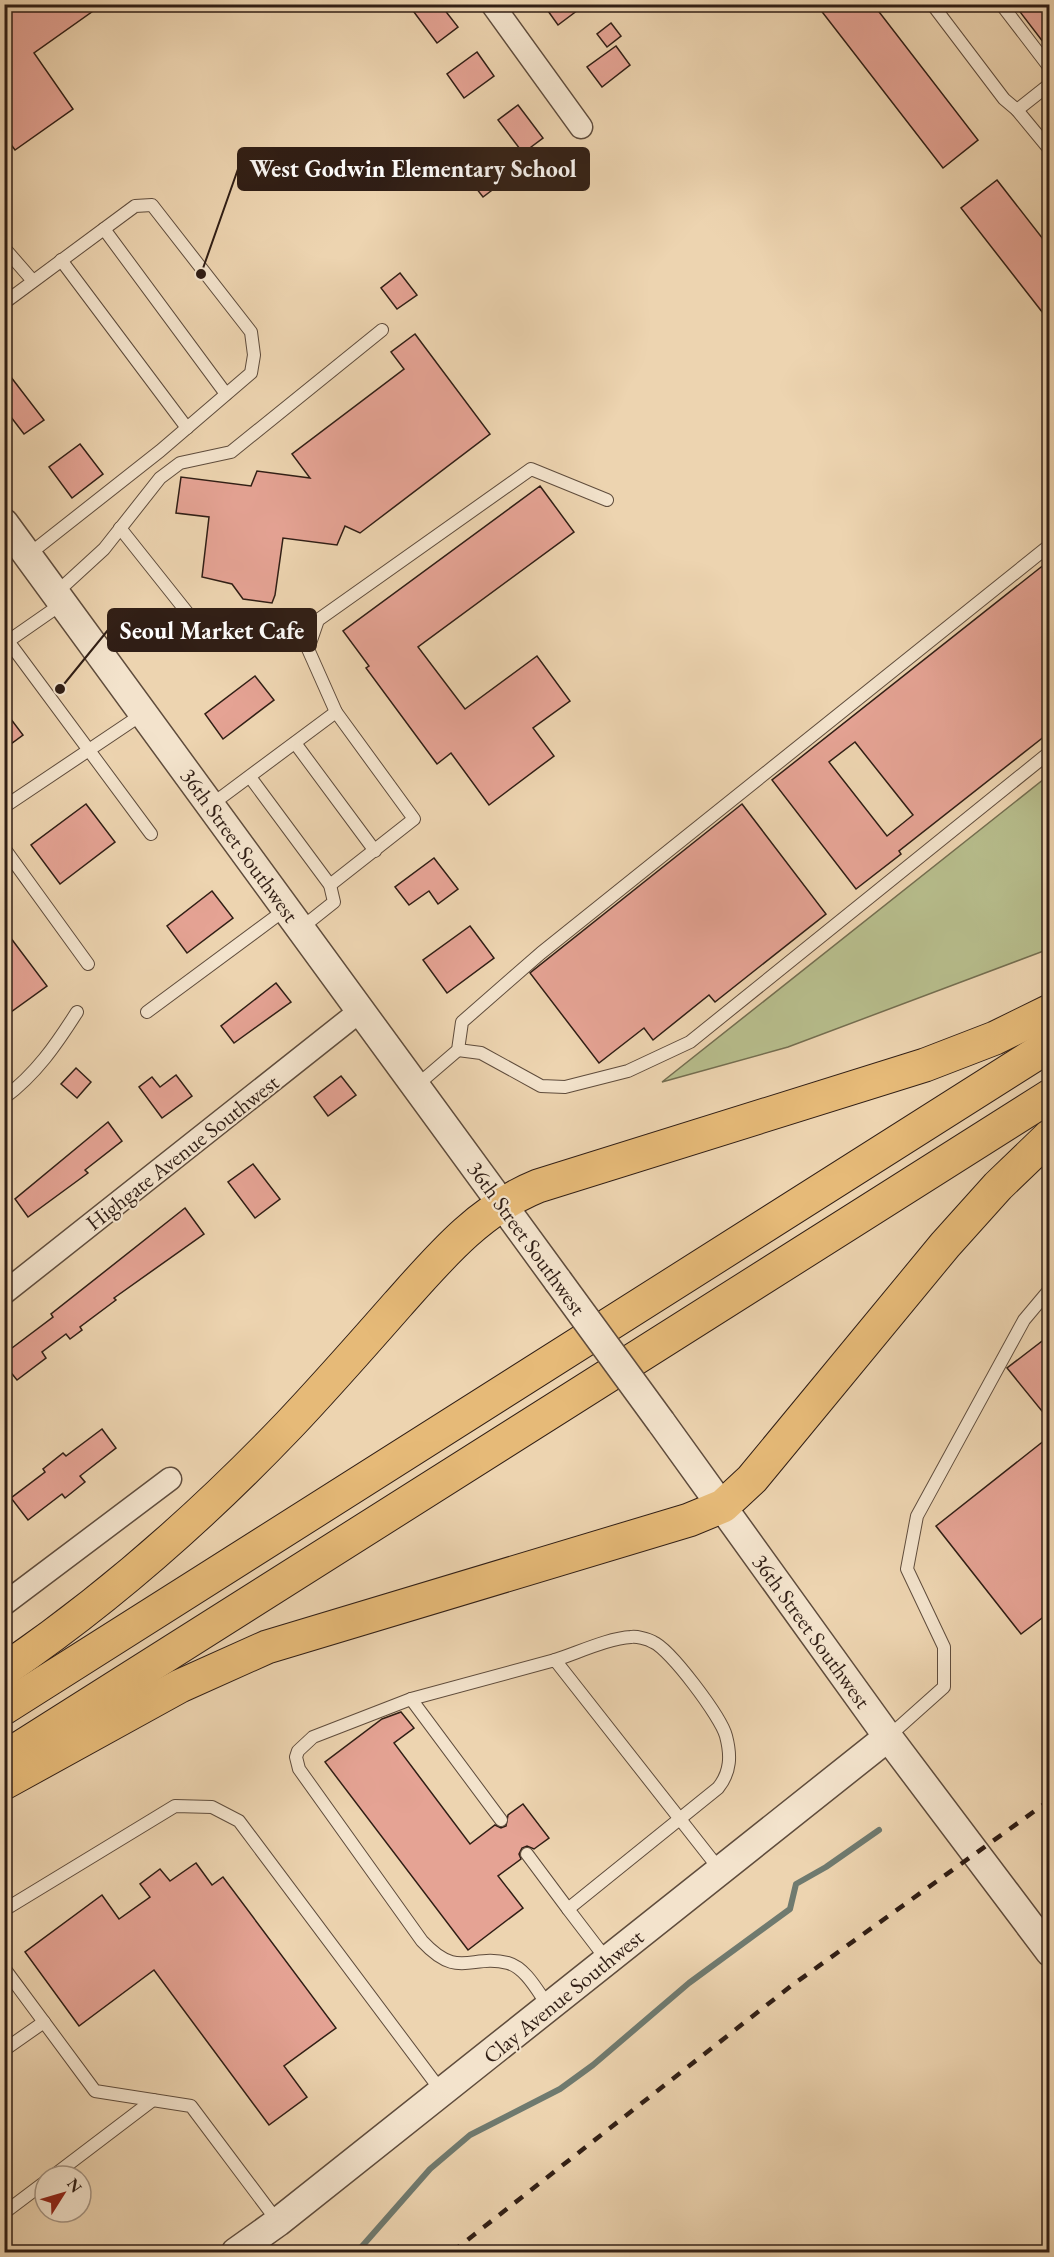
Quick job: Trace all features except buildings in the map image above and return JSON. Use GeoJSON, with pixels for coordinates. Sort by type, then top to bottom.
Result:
{"type":"FeatureCollection","features":[{"type":"Feature","properties":{"kind":"highway"},"geometry":{"type":"LineString","coordinates":[[4,1670],[124,1581],[180,1532],[290,1424],[437,1261],[472,1226],[502,1204],[538,1186],[926,1065],[996,1038],[1050,1011]]}},
{"type":"Feature","properties":{"kind":"highway"},"geometry":{"type":"LineString","coordinates":[[4,1708],[1050,1045]]}},
{"type":"Feature","properties":{"kind":"highway"},"geometry":{"type":"LineString","coordinates":[[4,1758],[1050,1096]]}},
{"type":"Feature","properties":{"kind":"highway"},"geometry":{"type":"LineString","coordinates":[[4,1783],[180,1686],[267,1647],[689,1520],[723,1506],[752,1479],[945,1245],[998,1186],[1050,1136]]}},
{"type":"Feature","properties":{"kind":"street"},"geometry":{"type":"LineString","coordinates":[[492,4],[581,127]]}},
{"type":"Feature","properties":{"kind":"street","name":"36th Street Southwest"},"geometry":{"type":"LineString","coordinates":[[4,523],[723,1506],[888,1737],[1050,1952]]}},
{"type":"Feature","properties":{"kind":"street","name":"Highgate Avenue Southwest"},"geometry":{"type":"LineString","coordinates":[[4,1293],[360,1011]]}},
{"type":"Feature","properties":{"kind":"street"},"geometry":{"type":"LineString","coordinates":[[4,1604],[170,1479]]}},
{"type":"Feature","properties":{"kind":"street","name":"Clay Avenue Southwest"},"geometry":{"type":"LineString","coordinates":[[236,2253],[888,1737]]}},
{"type":"Feature","properties":{"kind":"lane"},"geometry":{"type":"LineString","coordinates":[[932,4],[1004,99],[1017,110],[1050,150]]}},
{"type":"Feature","properties":{"kind":"lane"},"geometry":{"type":"LineString","coordinates":[[1001,4],[1050,68]]}},
{"type":"Feature","properties":{"kind":"lane"},"geometry":{"type":"LineString","coordinates":[[1017,110],[1050,84]]}},
{"type":"Feature","properties":{"kind":"lane"},"geometry":{"type":"LineString","coordinates":[[4,303],[135,206],[152,204],[251,332],[254,355],[251,373],[184,431],[28,555]]}},
{"type":"Feature","properties":{"kind":"lane"},"geometry":{"type":"LineString","coordinates":[[104,229],[226,394]]}},
{"type":"Feature","properties":{"kind":"lane"},"geometry":{"type":"LineString","coordinates":[[4,252],[6,250],[34,281]]}},
{"type":"Feature","properties":{"kind":"lane"},"geometry":{"type":"LineString","coordinates":[[61,260],[184,431]]}},
{"type":"Feature","properties":{"kind":"lane"},"geometry":{"type":"LineString","coordinates":[[151,834],[6,643],[59,598],[104,549],[160,478],[180,463],[231,452],[382,330]]}},
{"type":"Feature","properties":{"kind":"lane"},"geometry":{"type":"LineString","coordinates":[[330,885],[413,821],[414,817],[336,712],[308,649],[318,620],[531,469],[607,500]]}},
{"type":"Feature","properties":{"kind":"lane"},"geometry":{"type":"LineString","coordinates":[[120,528],[194,621]]}},
{"type":"Feature","properties":{"kind":"lane"},"geometry":{"type":"LineString","coordinates":[[416,1086],[458,1050],[462,1022],[541,953],[1050,545]]}},
{"type":"Feature","properties":{"kind":"lane"},"geometry":{"type":"LineString","coordinates":[[211,806],[336,712]]}},
{"type":"Feature","properties":{"kind":"lane"},"geometry":{"type":"LineString","coordinates":[[4,807],[144,713]]}},
{"type":"Feature","properties":{"kind":"lane"},"geometry":{"type":"LineString","coordinates":[[295,743],[375,850]]}},
{"type":"Feature","properties":{"kind":"lane"},"geometry":{"type":"LineString","coordinates":[[458,1050],[481,1053],[541,1086],[565,1087],[628,1071],[690,1042],[1050,752]]}},
{"type":"Feature","properties":{"kind":"lane"},"geometry":{"type":"LineString","coordinates":[[147,1012],[293,919],[334,902],[330,885],[250,777]]}},
{"type":"Feature","properties":{"kind":"lane"},"geometry":{"type":"LineString","coordinates":[[4,848],[88,964]]}},
{"type":"Feature","properties":{"kind":"lane"},"geometry":{"type":"LineString","coordinates":[[4,1098],[27,1081],[50,1054],[77,1012]]}},
{"type":"Feature","properties":{"kind":"lane"},"geometry":{"type":"LineString","coordinates":[[888,1737],[944,1688],[944,1647],[907,1569],[917,1516],[1024,1320],[1050,1289]]}},
{"type":"Feature","properties":{"kind":"lane"},"geometry":{"type":"LineString","coordinates":[[549,2007],[522,1971],[508,1963],[465,1965],[446,1961],[431,1952],[299,1769],[298,1751],[313,1737],[411,1699],[631,1637],[655,1642],[676,1662],[716,1715],[726,1734],[730,1758],[727,1777],[568,1909]]}},
{"type":"Feature","properties":{"kind":"lane"},"geometry":{"type":"LineString","coordinates":[[555,1660],[720,1870]]}},
{"type":"Feature","properties":{"kind":"lane"},"geometry":{"type":"LineString","coordinates":[[411,1699],[501,1820]]}},
{"type":"Feature","properties":{"kind":"lane"},"geometry":{"type":"LineString","coordinates":[[4,1910],[175,1806],[212,1807],[239,1821],[442,2092]]}},
{"type":"Feature","properties":{"kind":"lane"},"geometry":{"type":"LineString","coordinates":[[527,1854],[607,1960]]}},
{"type":"Feature","properties":{"kind":"lane"},"geometry":{"type":"LineString","coordinates":[[4,1968],[95,2091],[191,2106],[278,2222]]}},
{"type":"Feature","properties":{"kind":"lane"},"geometry":{"type":"LineString","coordinates":[[4,2050],[44,2022]]}},
{"type":"Feature","properties":{"kind":"lane"},"geometry":{"type":"LineString","coordinates":[[69,2164],[153,2100]]}},
{"type":"Feature","properties":{"kind":"lane"},"geometry":{"type":"LineString","coordinates":[[4,2213],[33,2191]]}},
{"type":"Feature","properties":{"kind":"lane"},"geometry":{"type":"LineString","coordinates":[[1045,2253],[1050,2245]]}},
{"type":"Feature","properties":{"kind":"green space"},"geometry":{"type":"Polygon","coordinates":[[[1049,775],[1049,949],[788,1047],[662,1082],[1049,775]]]}},
{"type":"Feature","properties":{"kind":"waterway"},"geometry":{"type":"LineString","coordinates":[[357,2252],[430,2169],[470,2135],[560,2089],[593,2065],[689,1983],[790,1909],[796,1884],[826,1867],[879,1830]]}},
{"type":"Feature","properties":{"kind":"railway"},"geometry":{"type":"LineString","coordinates":[[452,2252],[791,1986],[1050,1800]]}},
{"type":"Feature","properties":{"kind":"place","name":"West Godwin Elementary School"},"geometry":{"type":"Point","coordinates":[201,274]}},
{"type":"Feature","properties":{"kind":"place","name":"Seoul Market Cafe"},"geometry":{"type":"Point","coordinates":[60,689]}}]}
